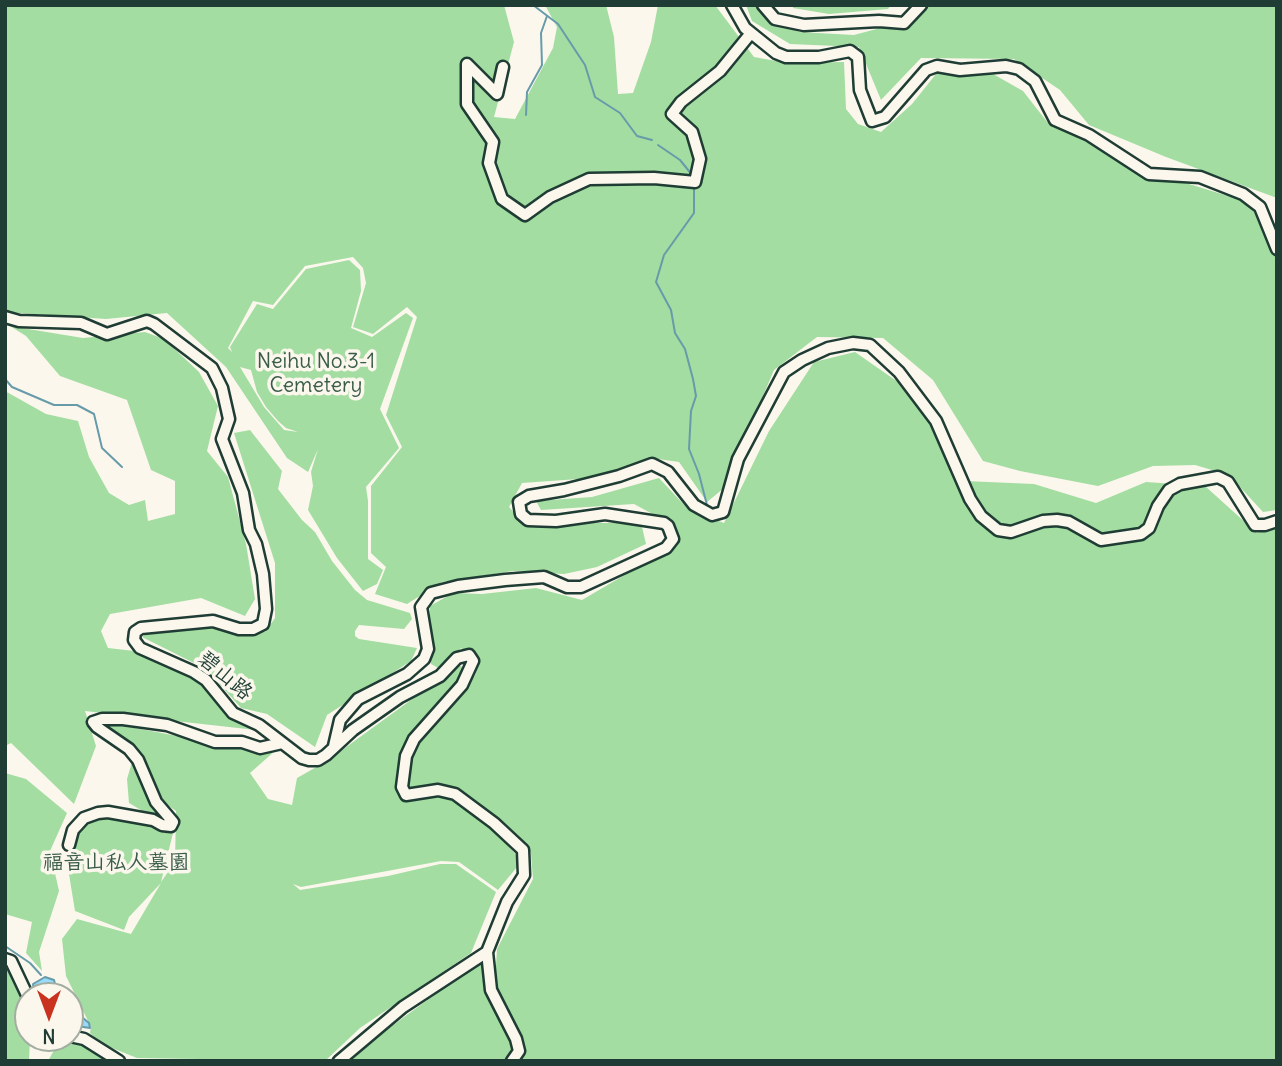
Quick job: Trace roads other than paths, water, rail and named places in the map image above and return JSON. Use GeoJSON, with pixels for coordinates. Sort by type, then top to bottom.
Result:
{"type":"FeatureCollection","features":[{"type":"Feature","properties":{"kind":"street"},"geometry":{"type":"LineString","coordinates":[[732,5],[746,28],[776,54],[786,57],[819,57],[850,51],[858,57],[860,90],[872,121],[885,117],[926,70],[937,66],[960,70],[1006,66],[1019,69],[1035,81],[1055,120],[1089,135],[1149,174],[1200,177],[1243,194],[1260,207],[1277,249]]}},
{"type":"Feature","properties":{"kind":"street"},"geometry":{"type":"LineString","coordinates":[[763,5],[775,19],[804,25],[879,21],[904,23],[921,5]]}},
{"type":"Feature","properties":{"kind":"street"},"geometry":{"type":"LineString","coordinates":[[503,67],[497,94],[467,64],[467,104],[494,142],[489,163],[502,200],[525,215],[550,197],[589,179],[654,178],[695,182],[700,159],[692,132],[672,114],[681,102],[720,71],[751,33]]}},
{"type":"Feature","properties":{"kind":"street","name":"碧山路"},"geometry":{"type":"LineString","coordinates":[[5,317],[45,323],[69,321],[107,334],[147,321],[212,368],[222,388],[229,419],[222,439],[243,493],[249,530],[256,544],[265,609],[262,624],[253,629],[213,621],[141,628],[135,632],[134,640],[140,648],[183,666],[206,680],[233,713],[259,725],[309,760],[318,760],[400,697],[440,676],[457,658],[469,655],[473,661],[462,685],[414,739],[406,756],[402,787],[406,795],[438,790],[455,794],[494,823],[523,850],[524,875],[507,902],[487,952],[491,990],[516,1039],[519,1051],[512,1061]]}},
{"type":"Feature","properties":{"kind":"street"},"geometry":{"type":"LineString","coordinates":[[334,746],[340,720],[358,699],[407,674],[424,659],[428,649],[421,607],[431,593],[482,583],[544,577],[567,587],[580,587],[666,548],[673,539],[664,523],[605,514],[556,521],[528,520],[521,514],[519,502],[529,496],[608,479],[652,464],[667,472],[694,505],[712,515],[723,512],[738,459],[784,372],[828,348],[853,343],[870,345],[899,372],[936,421],[970,499],[981,516],[998,530],[1012,532],[1043,521],[1058,520],[1069,522],[1101,540],[1141,534],[1149,528],[1158,506],[1169,490],[1180,484],[1218,477],[1228,482],[1255,525],[1277,521]]}},
{"type":"Feature","properties":{"kind":"street"},"geometry":{"type":"LineString","coordinates":[[69,845],[73,830],[84,818],[98,813],[108,812],[153,820],[162,825],[171,826],[173,822],[156,802],[138,760],[129,749],[93,722],[122,719],[167,725],[215,742],[242,743],[260,748],[282,743]]}},
{"type":"Feature","properties":{"kind":"street"},"geometry":{"type":"LineString","coordinates":[[339,1061],[403,1007],[487,952]]}},
{"type":"Feature","properties":{"kind":"street"},"geometry":{"type":"LineString","coordinates":[[5,959],[11,961],[21,982]]}},
{"type":"Feature","properties":{"kind":"street"},"geometry":{"type":"LineString","coordinates":[[84,1039],[119,1061]]}},
{"type":"Feature","properties":{"kind":"water"},"geometry":{"type":"Polygon","coordinates":[[[45,977],[54,982],[36,982],[45,977]]]}},
{"type":"Feature","properties":{"kind":"water"},"geometry":{"type":"Polygon","coordinates":[[[84,1019],[89,1023],[90,1028],[84,1027],[84,1019]]]}},
{"type":"Feature","properties":{"kind":"waterway"},"geometry":{"type":"LineString","coordinates":[[533,5],[558,24],[585,65],[595,97],[620,113],[637,136],[652,140]]}},
{"type":"Feature","properties":{"kind":"waterway"},"geometry":{"type":"LineString","coordinates":[[526,115],[527,92],[542,65],[541,33],[547,16]]}},
{"type":"Feature","properties":{"kind":"waterway"},"geometry":{"type":"LineString","coordinates":[[658,145],[680,160],[693,176]]}},
{"type":"Feature","properties":{"kind":"waterway"},"geometry":{"type":"LineString","coordinates":[[694,184],[694,213],[664,255],[656,282],[671,310],[675,333],[685,349],[693,379],[696,396],[691,411],[689,449],[708,509]]}},
{"type":"Feature","properties":{"kind":"waterway"},"geometry":{"type":"LineString","coordinates":[[5,379],[12,387],[54,405],[77,405],[94,414],[102,448],[122,467]]}},
{"type":"Feature","properties":{"kind":"waterway"},"geometry":{"type":"LineString","coordinates":[[5,946],[30,963],[41,975]]}},
{"type":"Feature","properties":{"kind":"park label","name":"Neihu No.3-1 Cemetery"},"geometry":{"type":"Point","coordinates":[316,374]}},
{"type":"Feature","properties":{"kind":"park label","name":"福音山私人墓園"},"geometry":{"type":"Point","coordinates":[116,863]}}]}
